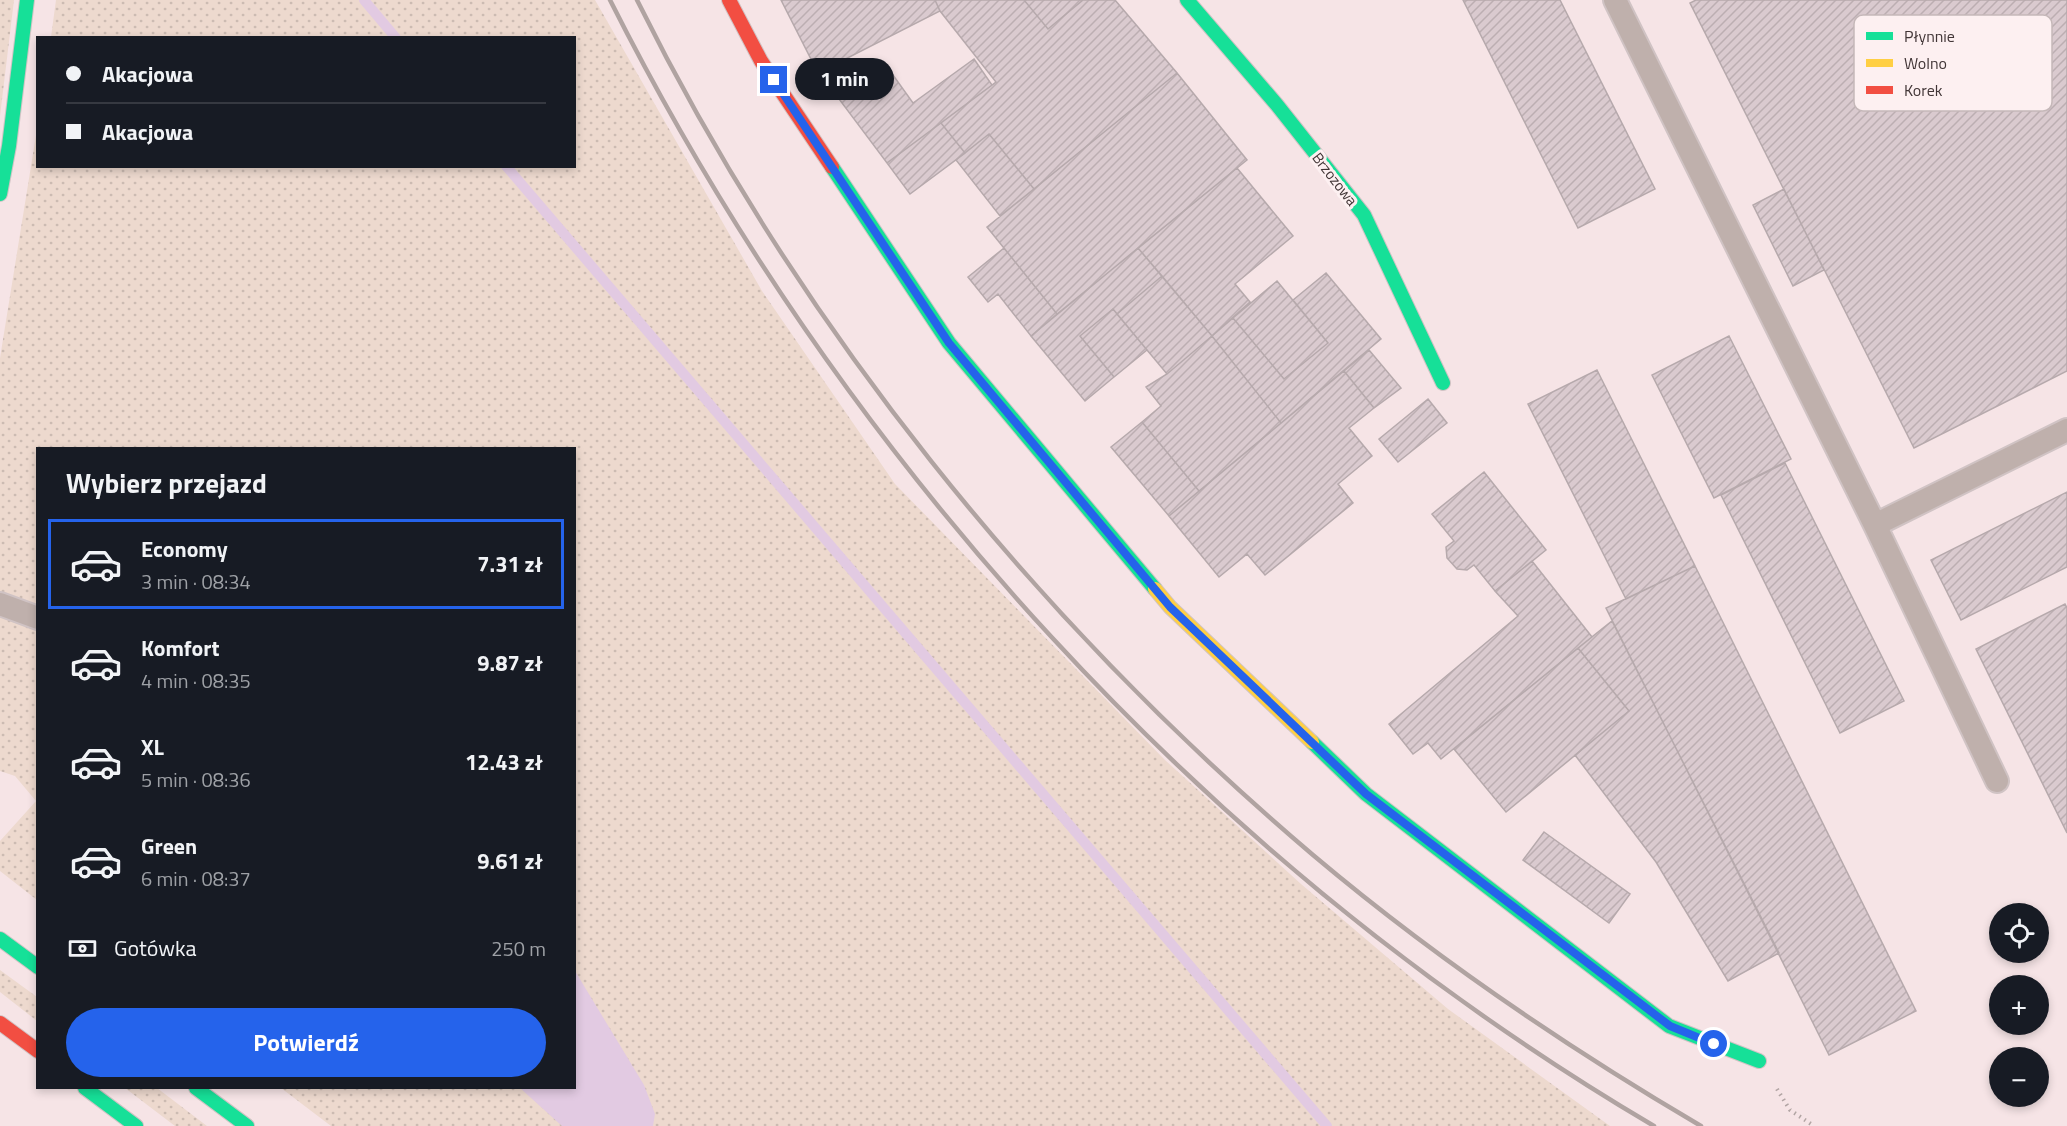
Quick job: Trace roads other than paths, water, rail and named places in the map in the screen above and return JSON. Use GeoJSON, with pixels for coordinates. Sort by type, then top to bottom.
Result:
{"type":"FeatureCollection","features":[{"type":"Feature","properties":{"kind":"main road"},"geometry":{"type":"LineString","coordinates":[[0,194],[9,146],[27,0]]}},
{"type":"Feature","properties":{"kind":"main road"},"geometry":{"type":"LineString","coordinates":[[729,0],[761,61],[949,343],[1170,607],[1366,794],[1670,1026],[1759,1061]]}},
{"type":"Feature","properties":{"kind":"main road","name":"Brzozowa"},"geometry":{"type":"LineString","coordinates":[[1187,0],[1277,105],[1364,215],[1443,383]]}},
{"type":"Feature","properties":{"kind":"main road"},"geometry":{"type":"LineString","coordinates":[[0,939],[36,966]]}},
{"type":"Feature","properties":{"kind":"main road"},"geometry":{"type":"LineString","coordinates":[[0,1023],[36,1050]]}},
{"type":"Feature","properties":{"kind":"main road"},"geometry":{"type":"LineString","coordinates":[[86,1089],[136,1126]]}},
{"type":"Feature","properties":{"kind":"main road"},"geometry":{"type":"LineString","coordinates":[[197,1089],[247,1126]]}},
{"type":"Feature","properties":{"kind":"lane"},"geometry":{"type":"LineString","coordinates":[[1615,0],[1875,525],[1997,781]]}},
{"type":"Feature","properties":{"kind":"lane"},"geometry":{"type":"LineString","coordinates":[[1875,525],[2067,430]]}},
{"type":"Feature","properties":{"kind":"lane"},"geometry":{"type":"LineString","coordinates":[[0,604],[36,617]]}},
{"type":"Feature","properties":{"kind":"waterway"},"geometry":{"type":"LineString","coordinates":[[364,0],[394,36]]}},
{"type":"Feature","properties":{"kind":"waterway"},"geometry":{"type":"LineString","coordinates":[[508,168],[1327,1126]]}},
{"type":"Feature","properties":{"kind":"railway"},"geometry":{"type":"LineString","coordinates":[[610,0],[703,170],[809,334],[925,490],[1052,637],[1189,776],[1335,904],[1490,1021],[1654,1126]]}},
{"type":"Feature","properties":{"kind":"railway"},"geometry":{"type":"LineString","coordinates":[[637,0],[701,121],[772,238],[849,352],[932,462],[1020,567],[1113,668],[1211,764],[1359,893],[1501,999],[1650,1096],[1701,1126]]}}]}
